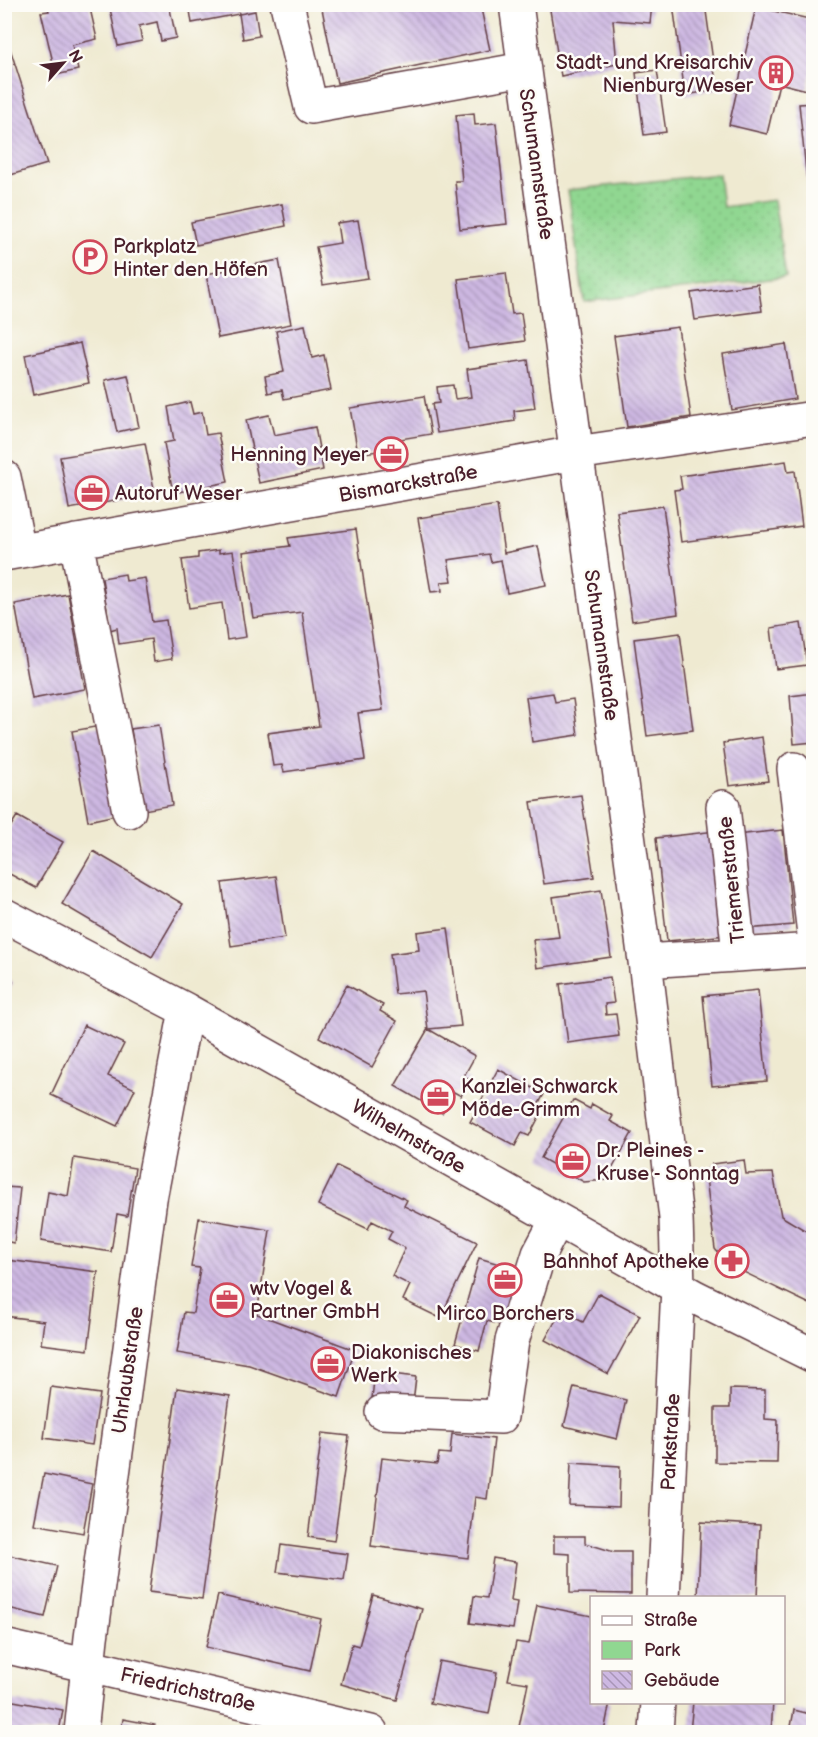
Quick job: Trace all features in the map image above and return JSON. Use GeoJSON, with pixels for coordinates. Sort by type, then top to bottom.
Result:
{"type":"FeatureCollection","features":[{"type":"Feature","properties":{"kind":"street"},"geometry":{"type":"LineString","coordinates":[[287,4],[311,108],[525,69]]}},
{"type":"Feature","properties":{"kind":"street","name":"Schumannstraße"},"geometry":{"type":"LineString","coordinates":[[516,4],[645,961],[676,1218],[678,1287]]}},
{"type":"Feature","properties":{"kind":"street","name":"Bismarckstraße"},"geometry":{"type":"LineString","coordinates":[[12,552],[576,453],[813,418]]}},
{"type":"Feature","properties":{"kind":"street"},"geometry":{"type":"LineString","coordinates":[[4,477],[12,552]]}},
{"type":"Feature","properties":{"kind":"street"},"geometry":{"type":"LineString","coordinates":[[76,541],[129,811]]}},
{"type":"Feature","properties":{"kind":"street"},"geometry":{"type":"LineString","coordinates":[[794,769],[813,934]]}},
{"type":"Feature","properties":{"kind":"street","name":"Triemerstraße"},"geometry":{"type":"LineString","coordinates":[[723,807],[739,954]]}},
{"type":"Feature","properties":{"kind":"street","name":"Wilhelmstraße"},"geometry":{"type":"LineString","coordinates":[[4,915],[186,1010],[678,1287],[813,1356]]}},
{"type":"Feature","properties":{"kind":"street","name":"Triemerstraße"},"geometry":{"type":"LineString","coordinates":[[645,961],[813,950]]}},
{"type":"Feature","properties":{"kind":"street","name":"Uhrlaubstraße"},"geometry":{"type":"LineString","coordinates":[[81,1732],[150,1199],[186,1010]]}},
{"type":"Feature","properties":{"kind":"street"},"geometry":{"type":"LineString","coordinates":[[382,1412],[501,1417],[512,1341],[539,1254],[557,1220]]}},
{"type":"Feature","properties":{"kind":"street","name":"Parkstraße"},"geometry":{"type":"LineString","coordinates":[[663,1596],[678,1287]]}},
{"type":"Feature","properties":{"kind":"street","name":"Friedrichstraße"},"geometry":{"type":"LineString","coordinates":[[4,1646],[88,1675],[371,1732]]}},
{"type":"Feature","properties":{"kind":"street"},"geometry":{"type":"LineString","coordinates":[[656,1732],[658,1704]]}},
{"type":"Feature","properties":{"kind":"green space"},"geometry":{"type":"Polygon","coordinates":[[[719,174],[723,207],[774,200],[786,277],[584,302],[568,190],[719,174]]]}},
{"type":"Feature","properties":{"kind":"building"},"geometry":{"type":"Polygon","coordinates":[[[47,4],[89,4],[97,39],[72,45],[78,70],[56,75],[41,12],[49,11],[47,4]]]}},
{"type":"Feature","properties":{"kind":"building"},"geometry":{"type":"Polygon","coordinates":[[[109,4],[169,4],[176,38],[161,41],[157,22],[139,26],[142,41],[118,46],[109,4]]]}},
{"type":"Feature","properties":{"kind":"building"},"geometry":{"type":"Polygon","coordinates":[[[189,4],[237,4],[239,14],[192,23],[189,4]]]}},
{"type":"Feature","properties":{"kind":"building"},"geometry":{"type":"Polygon","coordinates":[[[321,4],[480,4],[490,50],[337,83],[321,4]]]}},
{"type":"Feature","properties":{"kind":"building"},"geometry":{"type":"Polygon","coordinates":[[[549,4],[652,4],[650,23],[613,20],[617,64],[561,76],[549,4]]]}},
{"type":"Feature","properties":{"kind":"building"},"geometry":{"type":"Polygon","coordinates":[[[673,4],[705,4],[717,90],[685,95],[673,4]]]}},
{"type":"Feature","properties":{"kind":"building","name":"Stadt- und Kreisarchiv Nienburg/Weser"},"geometry":{"type":"Polygon","coordinates":[[[756,7],[814,20],[814,62],[807,90],[779,83],[767,134],[729,125],[756,7]]]}},
{"type":"Feature","properties":{"kind":"building"},"geometry":{"type":"Polygon","coordinates":[[[255,11],[259,36],[243,39],[239,14],[255,11]]]}},
{"type":"Feature","properties":{"kind":"building"},"geometry":{"type":"Polygon","coordinates":[[[4,33],[47,164],[4,177],[4,33]]]}},
{"type":"Feature","properties":{"kind":"building"},"geometry":{"type":"Polygon","coordinates":[[[657,70],[666,132],[644,135],[636,73],[657,70]]]}},
{"type":"Feature","properties":{"kind":"building"},"geometry":{"type":"Polygon","coordinates":[[[814,103],[814,190],[808,190],[799,104],[814,103]]]}},
{"type":"Feature","properties":{"kind":"building"},"geometry":{"type":"Polygon","coordinates":[[[474,113],[475,125],[496,123],[507,224],[460,229],[455,181],[462,181],[456,115],[474,113]]]}},
{"type":"Feature","properties":{"kind":"building"},"geometry":{"type":"Polygon","coordinates":[[[282,204],[286,226],[196,245],[191,222],[282,204]]]}},
{"type":"Feature","properties":{"kind":"building"},"geometry":{"type":"Polygon","coordinates":[[[358,220],[368,278],[323,285],[316,247],[340,243],[337,223],[358,220]]]}},
{"type":"Feature","properties":{"kind":"building"},"geometry":{"type":"Polygon","coordinates":[[[279,260],[291,324],[218,338],[206,274],[279,260]]]}},
{"type":"Feature","properties":{"kind":"building"},"geometry":{"type":"Polygon","coordinates":[[[506,273],[512,314],[521,313],[525,341],[468,349],[458,279],[506,273]]]}},
{"type":"Feature","properties":{"kind":"building"},"geometry":{"type":"Polygon","coordinates":[[[758,284],[762,311],[695,320],[691,293],[758,284]]]}},
{"type":"Feature","properties":{"kind":"building"},"geometry":{"type":"Polygon","coordinates":[[[305,325],[312,358],[324,355],[331,390],[284,399],[282,390],[268,393],[265,376],[284,372],[276,331],[305,325]]]}},
{"type":"Feature","properties":{"kind":"building"},"geometry":{"type":"Polygon","coordinates":[[[678,327],[691,417],[627,427],[614,336],[678,327]]]}},
{"type":"Feature","properties":{"kind":"building"},"geometry":{"type":"Polygon","coordinates":[[[80,343],[89,383],[33,395],[25,355],[80,343]]]}},
{"type":"Feature","properties":{"kind":"building"},"geometry":{"type":"Polygon","coordinates":[[[786,344],[795,399],[732,410],[723,354],[786,344]]]}},
{"type":"Feature","properties":{"kind":"building"},"geometry":{"type":"Polygon","coordinates":[[[528,360],[535,408],[514,411],[515,421],[437,433],[432,404],[439,403],[437,387],[453,385],[455,399],[471,397],[467,369],[528,360]]]}},
{"type":"Feature","properties":{"kind":"building"},"geometry":{"type":"Polygon","coordinates":[[[128,375],[139,427],[117,432],[105,380],[128,375]]]}},
{"type":"Feature","properties":{"kind":"building"},"geometry":{"type":"Polygon","coordinates":[[[424,396],[431,434],[400,439],[404,462],[381,466],[378,451],[358,454],[350,408],[424,396]]]}},
{"type":"Feature","properties":{"kind":"building"},"geometry":{"type":"Polygon","coordinates":[[[190,402],[193,414],[202,412],[206,435],[218,433],[228,482],[173,493],[164,443],[174,441],[168,407],[190,402]]]}},
{"type":"Feature","properties":{"kind":"building"},"geometry":{"type":"Polygon","coordinates":[[[269,415],[274,435],[315,427],[323,470],[259,483],[246,420],[269,415]]]}},
{"type":"Feature","properties":{"kind":"building"},"geometry":{"type":"Polygon","coordinates":[[[145,443],[155,494],[69,509],[60,457],[145,443]]]}},
{"type":"Feature","properties":{"kind":"building"},"geometry":{"type":"Polygon","coordinates":[[[786,461],[788,472],[795,471],[802,526],[681,542],[674,490],[682,489],[680,476],[786,461]]]}},
{"type":"Feature","properties":{"kind":"building"},"geometry":{"type":"Polygon","coordinates":[[[497,505],[504,553],[538,546],[546,585],[507,593],[501,560],[491,562],[489,554],[448,560],[452,581],[441,582],[442,591],[431,592],[418,518],[497,505]]]}},
{"type":"Feature","properties":{"kind":"building"},"geometry":{"type":"Polygon","coordinates":[[[663,506],[678,614],[632,621],[617,512],[663,506]]]}},
{"type":"Feature","properties":{"kind":"building"},"geometry":{"type":"Polygon","coordinates":[[[356,529],[383,710],[358,713],[365,760],[284,772],[282,765],[273,766],[268,733],[319,726],[302,612],[253,618],[243,552],[290,546],[288,538],[356,529]]]}},
{"type":"Feature","properties":{"kind":"building"},"geometry":{"type":"Polygon","coordinates":[[[219,550],[219,553],[233,551],[246,637],[227,640],[222,603],[189,608],[182,560],[198,558],[198,553],[219,550]]]}},
{"type":"Feature","properties":{"kind":"building"},"geometry":{"type":"Polygon","coordinates":[[[125,574],[126,581],[145,578],[152,622],[166,620],[172,659],[154,662],[151,639],[119,644],[117,628],[110,630],[102,578],[125,574]]]}},
{"type":"Feature","properties":{"kind":"building"},"geometry":{"type":"Polygon","coordinates":[[[68,594],[85,689],[32,699],[15,604],[68,594]]]}},
{"type":"Feature","properties":{"kind":"building"},"geometry":{"type":"Polygon","coordinates":[[[801,623],[807,665],[776,669],[771,628],[801,623]]]}},
{"type":"Feature","properties":{"kind":"building"},"geometry":{"type":"Polygon","coordinates":[[[680,633],[693,730],[647,736],[634,639],[680,633]]]}},
{"type":"Feature","properties":{"kind":"building"},"geometry":{"type":"Polygon","coordinates":[[[553,693],[555,702],[573,699],[578,735],[532,742],[526,697],[553,693]]]}},
{"type":"Feature","properties":{"kind":"building"},"geometry":{"type":"Polygon","coordinates":[[[814,693],[814,742],[794,744],[790,696],[814,693]]]}},
{"type":"Feature","properties":{"kind":"building"},"geometry":{"type":"Polygon","coordinates":[[[159,725],[172,805],[144,810],[131,729],[159,725]]]}},
{"type":"Feature","properties":{"kind":"building"},"geometry":{"type":"Polygon","coordinates":[[[100,726],[116,815],[88,821],[72,731],[100,726]]]}},
{"type":"Feature","properties":{"kind":"building"},"geometry":{"type":"Polygon","coordinates":[[[762,737],[768,781],[729,786],[723,743],[762,737]]]}},
{"type":"Feature","properties":{"kind":"building"},"geometry":{"type":"Polygon","coordinates":[[[581,795],[594,877],[544,884],[531,802],[581,795]]]}},
{"type":"Feature","properties":{"kind":"building"},"geometry":{"type":"Polygon","coordinates":[[[17,816],[63,842],[36,888],[4,871],[4,837],[17,816]]]}},
{"type":"Feature","properties":{"kind":"building"},"geometry":{"type":"Polygon","coordinates":[[[783,830],[793,925],[746,929],[736,835],[783,830]]]}},
{"type":"Feature","properties":{"kind":"building"},"geometry":{"type":"Polygon","coordinates":[[[716,831],[727,935],[667,941],[656,838],[716,831]]]}},
{"type":"Feature","properties":{"kind":"building"},"geometry":{"type":"Polygon","coordinates":[[[93,851],[183,904],[152,957],[62,904],[93,851]]]}},
{"type":"Feature","properties":{"kind":"building"},"geometry":{"type":"Polygon","coordinates":[[[276,876],[285,938],[231,946],[222,883],[276,876]]]}},
{"type":"Feature","properties":{"kind":"building"},"geometry":{"type":"Polygon","coordinates":[[[601,890],[611,957],[537,968],[533,940],[559,937],[553,897],[601,890]]]}},
{"type":"Feature","properties":{"kind":"building"},"geometry":{"type":"Polygon","coordinates":[[[448,928],[461,1026],[428,1029],[423,991],[395,994],[390,954],[419,950],[417,932],[448,928]]]}},
{"type":"Feature","properties":{"kind":"building"},"geometry":{"type":"Polygon","coordinates":[[[610,977],[614,1003],[605,1004],[606,1015],[616,1014],[619,1036],[568,1043],[560,984],[610,977]]]}},
{"type":"Feature","properties":{"kind":"building"},"geometry":{"type":"Polygon","coordinates":[[[4,978],[13,982],[5,1002],[4,1002],[4,978]]]}},
{"type":"Feature","properties":{"kind":"building"},"geometry":{"type":"Polygon","coordinates":[[[347,985],[383,1005],[380,1011],[397,1021],[372,1067],[319,1037],[347,985]]]}},
{"type":"Feature","properties":{"kind":"building"},"geometry":{"type":"Polygon","coordinates":[[[758,990],[767,1081],[712,1086],[703,996],[758,990]]]}},
{"type":"Feature","properties":{"kind":"building"},"geometry":{"type":"Polygon","coordinates":[[[84,1025],[124,1044],[108,1076],[135,1089],[117,1126],[51,1095],[84,1025]]]}},
{"type":"Feature","properties":{"kind":"building"},"geometry":{"type":"Polygon","coordinates":[[[428,1029],[475,1056],[464,1076],[470,1080],[461,1096],[454,1092],[442,1113],[395,1086],[428,1029]]]}},
{"type":"Feature","properties":{"kind":"building"},"geometry":{"type":"Polygon","coordinates":[[[498,1069],[544,1094],[534,1113],[540,1115],[529,1136],[522,1133],[515,1146],[470,1122],[498,1069]]]}},
{"type":"Feature","properties":{"kind":"building"},"geometry":{"type":"Polygon","coordinates":[[[573,1100],[590,1109],[592,1104],[613,1116],[610,1121],[632,1133],[606,1180],[584,1182],[541,1158],[573,1100]]]}},
{"type":"Feature","properties":{"kind":"building"},"geometry":{"type":"Polygon","coordinates":[[[74,1158],[135,1168],[127,1216],[117,1214],[111,1252],[41,1241],[48,1192],[68,1196],[74,1158]]]}},
{"type":"Feature","properties":{"kind":"building"},"geometry":{"type":"Polygon","coordinates":[[[744,1160],[746,1174],[773,1173],[781,1216],[806,1231],[814,1230],[814,1306],[727,1264],[715,1249],[706,1178],[713,1177],[712,1164],[744,1160]]]}},
{"type":"Feature","properties":{"kind":"building"},"geometry":{"type":"Polygon","coordinates":[[[337,1166],[407,1200],[404,1206],[477,1242],[440,1318],[403,1300],[410,1285],[392,1276],[405,1248],[388,1239],[392,1231],[372,1221],[368,1229],[318,1205],[337,1166]]]}},
{"type":"Feature","properties":{"kind":"building"},"geometry":{"type":"Polygon","coordinates":[[[4,1187],[20,1188],[14,1243],[4,1241],[4,1187]]]}},
{"type":"Feature","properties":{"kind":"building","name":"wtv Vogel & Partner GmbH"},"geometry":{"type":"Polygon","coordinates":[[[199,1218],[270,1230],[257,1314],[355,1350],[339,1397],[249,1365],[177,1353],[184,1312],[193,1313],[200,1268],[191,1267],[199,1218]]]}},
{"type":"Feature","properties":{"kind":"building"},"geometry":{"type":"Polygon","coordinates":[[[479,1258],[523,1271],[507,1326],[487,1321],[479,1351],[455,1344],[479,1258]]]}},
{"type":"Feature","properties":{"kind":"building"},"geometry":{"type":"Polygon","coordinates":[[[7,1260],[98,1272],[88,1350],[41,1344],[44,1321],[4,1316],[4,1282],[7,1260]]]}},
{"type":"Feature","properties":{"kind":"building"},"geometry":{"type":"Polygon","coordinates":[[[599,1293],[640,1315],[608,1374],[545,1340],[561,1311],[583,1322],[599,1293]]]}},
{"type":"Feature","properties":{"kind":"building"},"geometry":{"type":"Polygon","coordinates":[[[375,1372],[416,1377],[413,1403],[372,1398],[375,1372]]]}},
{"type":"Feature","properties":{"kind":"building"},"geometry":{"type":"Polygon","coordinates":[[[51,1387],[100,1394],[92,1445],[44,1438],[51,1387]]]}},
{"type":"Feature","properties":{"kind":"building"},"geometry":{"type":"Polygon","coordinates":[[[574,1387],[626,1400],[617,1439],[564,1426],[574,1387]]]}},
{"type":"Feature","properties":{"kind":"building"},"geometry":{"type":"Polygon","coordinates":[[[177,1388],[230,1396],[202,1599],[149,1592],[177,1388]]]}},
{"type":"Feature","properties":{"kind":"building"},"geometry":{"type":"Polygon","coordinates":[[[730,1389],[765,1390],[765,1419],[778,1420],[777,1463],[715,1462],[715,1408],[730,1408],[730,1389]]]}},
{"type":"Feature","properties":{"kind":"building"},"geometry":{"type":"Polygon","coordinates":[[[322,1433],[349,1436],[334,1541],[308,1537],[322,1433]]]}},
{"type":"Feature","properties":{"kind":"building"},"geometry":{"type":"Polygon","coordinates":[[[452,1434],[494,1439],[487,1499],[475,1497],[468,1558],[371,1546],[382,1458],[437,1464],[439,1453],[450,1454],[452,1434]]]}},
{"type":"Feature","properties":{"kind":"building"},"geometry":{"type":"Polygon","coordinates":[[[571,1463],[620,1466],[619,1507],[569,1505],[571,1463]]]}},
{"type":"Feature","properties":{"kind":"building"},"geometry":{"type":"Polygon","coordinates":[[[44,1474],[92,1484],[83,1533],[34,1524],[44,1474]]]}},
{"type":"Feature","properties":{"kind":"building"},"geometry":{"type":"Polygon","coordinates":[[[701,1522],[760,1525],[757,1596],[698,1596],[701,1522]]]}},
{"type":"Feature","properties":{"kind":"building"},"geometry":{"type":"Polygon","coordinates":[[[554,1536],[585,1536],[585,1543],[614,1552],[631,1552],[631,1594],[570,1593],[570,1554],[554,1553],[554,1536]]]}},
{"type":"Feature","properties":{"kind":"building"},"geometry":{"type":"Polygon","coordinates":[[[281,1545],[348,1554],[344,1580],[277,1572],[281,1545]]]}},
{"type":"Feature","properties":{"kind":"building"},"geometry":{"type":"Polygon","coordinates":[[[4,1554],[57,1566],[45,1617],[4,1607],[4,1554]]]}},
{"type":"Feature","properties":{"kind":"building"},"geometry":{"type":"Polygon","coordinates":[[[493,1558],[516,1562],[511,1601],[517,1602],[513,1629],[470,1623],[474,1596],[487,1598],[493,1558]]]}},
{"type":"Feature","properties":{"kind":"building"},"geometry":{"type":"Polygon","coordinates":[[[218,1595],[321,1619],[310,1671],[206,1647],[218,1595]]]}},
{"type":"Feature","properties":{"kind":"building"},"geometry":{"type":"Polygon","coordinates":[[[373,1595],[422,1609],[397,1700],[341,1684],[352,1644],[359,1646],[373,1595]]]}},
{"type":"Feature","properties":{"kind":"building"},"geometry":{"type":"Polygon","coordinates":[[[537,1605],[590,1616],[590,1704],[610,1704],[604,1732],[547,1732],[519,1727],[528,1683],[508,1680],[516,1642],[529,1644],[537,1605]]]}},
{"type":"Feature","properties":{"kind":"building"},"geometry":{"type":"Polygon","coordinates":[[[439,1661],[497,1672],[489,1714],[430,1703],[439,1661]]]}},
{"type":"Feature","properties":{"kind":"building"},"geometry":{"type":"Polygon","coordinates":[[[8,1700],[63,1710],[59,1732],[4,1732],[8,1700]]]}},
{"type":"Feature","properties":{"kind":"building"},"geometry":{"type":"Polygon","coordinates":[[[693,1704],[773,1704],[771,1732],[690,1732],[693,1704]]]}},
{"type":"Feature","properties":{"kind":"building"},"geometry":{"type":"Polygon","coordinates":[[[794,1710],[814,1715],[814,1732],[790,1732],[794,1710]]]}},
{"type":"Feature","properties":{"kind":"building"},"geometry":{"type":"Polygon","coordinates":[[[123,1719],[155,1725],[154,1732],[121,1732],[123,1719]]]}},
{"type":"Feature","properties":{"kind":"place","name":"Stadt- und Kreisarchiv Nienburg/Weser"},"geometry":{"type":"Point","coordinates":[776,73]}},
{"type":"Feature","properties":{"kind":"place","name":"Parkplatz Hinter den Höfen"},"geometry":{"type":"Point","coordinates":[90,257]}},
{"type":"Feature","properties":{"kind":"place","name":"Henning Meyer"},"geometry":{"type":"Point","coordinates":[391,454]}},
{"type":"Feature","properties":{"kind":"place","name":"Autoruf Weser"},"geometry":{"type":"Point","coordinates":[92,493]}},
{"type":"Feature","properties":{"kind":"place","name":"Kanzlei Schwarck Möde-Grimm"},"geometry":{"type":"Point","coordinates":[438,1097]}},
{"type":"Feature","properties":{"kind":"place","name":"Dr. Pleines - Kruse - Sonntag"},"geometry":{"type":"Point","coordinates":[573,1161]}},
{"type":"Feature","properties":{"kind":"place","name":"Bahnhof Apotheke"},"geometry":{"type":"Point","coordinates":[732,1261]}},
{"type":"Feature","properties":{"kind":"place","name":"Mirco Borchers"},"geometry":{"type":"Point","coordinates":[505,1280]}},
{"type":"Feature","properties":{"kind":"place","name":"wtv Vogel & Partner GmbH"},"geometry":{"type":"Point","coordinates":[227,1300]}},
{"type":"Feature","properties":{"kind":"place","name":"Diakonisches Werk"},"geometry":{"type":"Point","coordinates":[328,1364]}}]}
